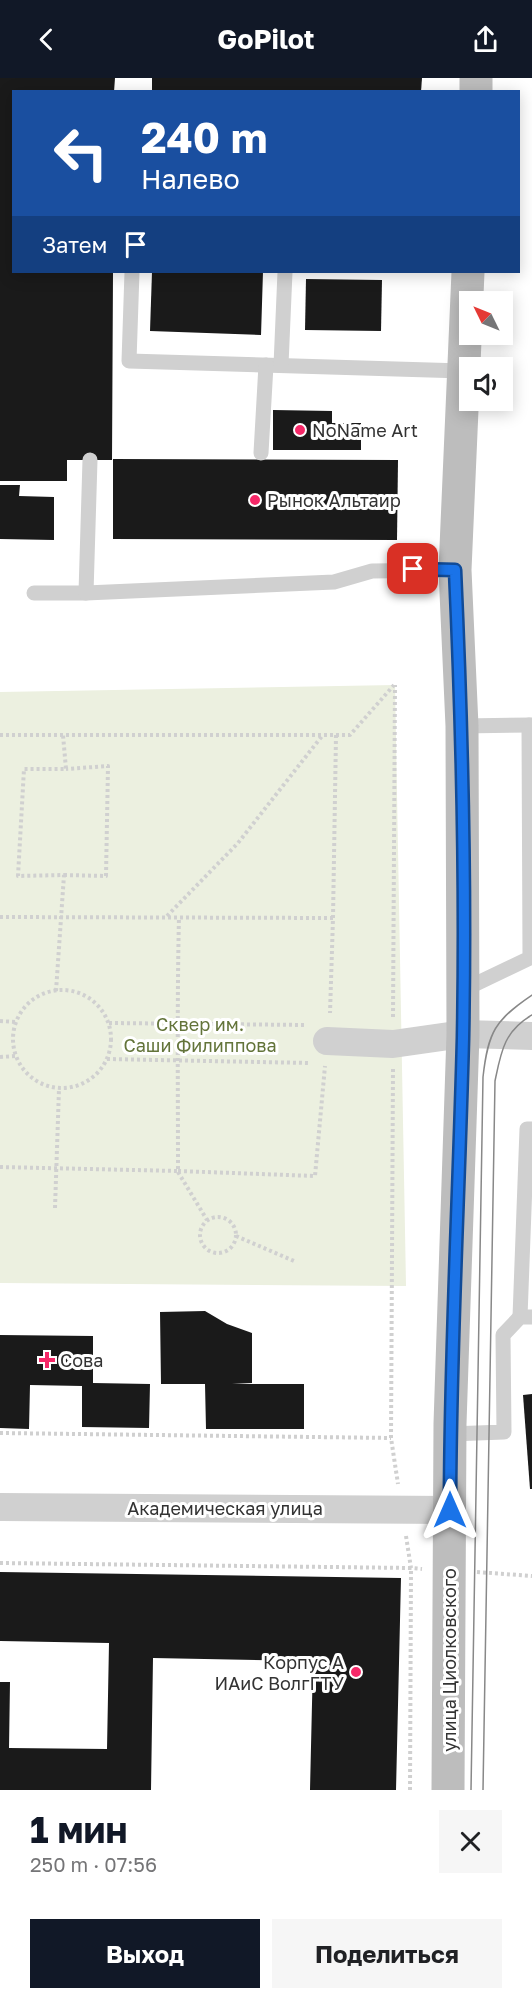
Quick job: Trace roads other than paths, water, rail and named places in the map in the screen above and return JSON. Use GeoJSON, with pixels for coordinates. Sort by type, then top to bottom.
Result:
{"type":"FeatureCollection","features":[{"type":"Feature","properties":{"kind":"street","name":"улица Циолковского"},"geometry":{"type":"LineString","coordinates":[[465,357],[468,273]]}},
{"type":"Feature","properties":{"kind":"street","name":"улица Циолковского"},"geometry":{"type":"LineString","coordinates":[[448,1790],[450,1434],[463,1034],[462,726],[455,570],[462,411]]}},
{"type":"Feature","properties":{"kind":"street"},"geometry":{"type":"LineString","coordinates":[[328,1033],[393,1044],[463,1034],[532,1036]]}},
{"type":"Feature","properties":{"kind":"street","name":"Академическая улица"},"geometry":{"type":"LineString","coordinates":[[0,1507],[450,1510]]}},
{"type":"Feature","properties":{"kind":"lane"},"geometry":{"type":"LineString","coordinates":[[132,273],[129,361],[459,371]]}},
{"type":"Feature","properties":{"kind":"lane"},"geometry":{"type":"LineString","coordinates":[[261,453],[285,273]]}},
{"type":"Feature","properties":{"kind":"lane"},"geometry":{"type":"LineString","coordinates":[[86,593],[90,460]]}},
{"type":"Feature","properties":{"kind":"lane"},"geometry":{"type":"LineString","coordinates":[[34,593],[86,593],[334,582],[372,571],[455,570]]}},
{"type":"Feature","properties":{"kind":"lane"},"geometry":{"type":"LineString","coordinates":[[462,726],[530,725],[531,958],[463,990]]}},
{"type":"Feature","properties":{"kind":"lane"},"geometry":{"type":"LineString","coordinates":[[450,1434],[504,1432],[503,1335],[526,1317],[527,1129],[532,1129]]}},
{"type":"Feature","properties":{"kind":"tram line"},"geometry":{"type":"LineString","coordinates":[[471,1790],[483,1077],[488,1049],[496,1028],[509,1012],[532,995]]}},
{"type":"Feature","properties":{"kind":"tram line"},"geometry":{"type":"LineString","coordinates":[[483,1790],[495,1081],[505,1043],[515,1028],[532,1015]]}},
{"type":"Feature","properties":{"kind":"place","name":"NoName Art"},"geometry":{"type":"Point","coordinates":[300,430]}},
{"type":"Feature","properties":{"kind":"place","name":"Рынок Альтаир"},"geometry":{"type":"Point","coordinates":[255,500]}},
{"type":"Feature","properties":{"kind":"place","name":"Сова"},"geometry":{"type":"Point","coordinates":[47,1360]}},
{"type":"Feature","properties":{"kind":"place","name":"Корпус А ИАиС ВолгГТУ"},"geometry":{"type":"Point","coordinates":[356,1672]}},
{"type":"Feature","properties":{"kind":"park label","name":"Сквер им. Саши Филиппова"},"geometry":{"type":"Point","coordinates":[200,1034]}}]}
